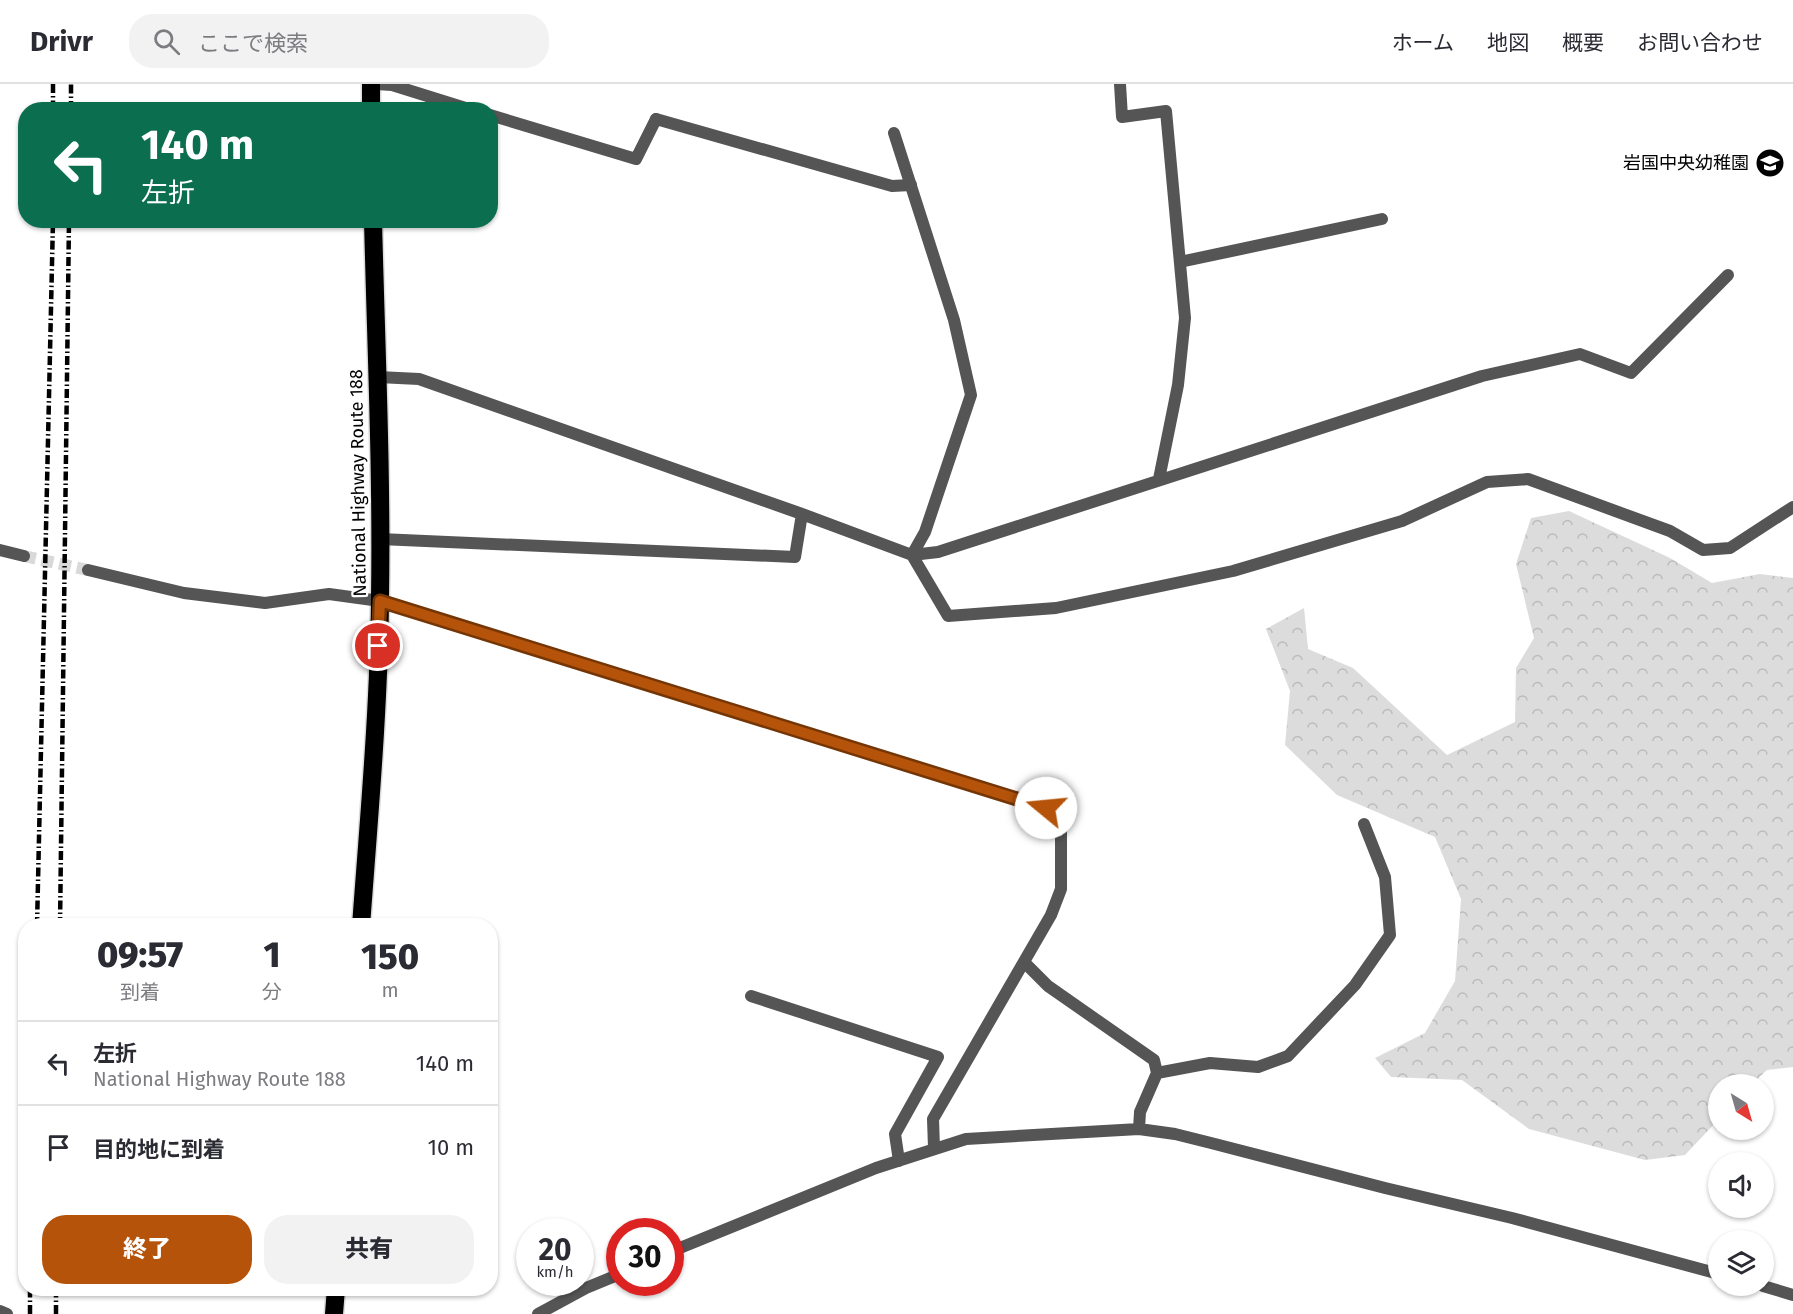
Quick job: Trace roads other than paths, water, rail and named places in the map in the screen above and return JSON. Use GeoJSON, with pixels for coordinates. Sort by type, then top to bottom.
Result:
{"type":"FeatureCollection","features":[{"type":"Feature","properties":{"kind":"highway"},"geometry":{"type":"LineString","coordinates":[[371,84],[371,102]]}},
{"type":"Feature","properties":{"kind":"highway","name":"National Highway Route 188"},"geometry":{"type":"LineString","coordinates":[[363,918],[380,601],[378,377],[373,228]]}},
{"type":"Feature","properties":{"kind":"highway"},"geometry":{"type":"LineString","coordinates":[[334,1314],[335,1296]]}},
{"type":"Feature","properties":{"kind":"street"},"geometry":{"type":"LineString","coordinates":[[376,84],[392,85],[446,102]]}},
{"type":"Feature","properties":{"kind":"street"},"geometry":{"type":"LineString","coordinates":[[1120,84],[1122,117],[1166,111],[1185,318],[1178,385],[1159,480]]}},
{"type":"Feature","properties":{"kind":"street"},"geometry":{"type":"LineString","coordinates":[[498,117],[636,159],[656,119],[892,186],[911,185]]}},
{"type":"Feature","properties":{"kind":"street"},"geometry":{"type":"LineString","coordinates":[[894,133],[954,320],[971,395],[925,532],[912,555]]}},
{"type":"Feature","properties":{"kind":"street"},"geometry":{"type":"LineString","coordinates":[[1180,262],[1382,219]]}},
{"type":"Feature","properties":{"kind":"street"},"geometry":{"type":"LineString","coordinates":[[378,377],[419,379],[912,555],[938,552],[1482,376],[1580,354],[1631,373],[1728,275]]}},
{"type":"Feature","properties":{"kind":"street"},"geometry":{"type":"LineString","coordinates":[[912,555],[948,616],[1056,608],[1233,572],[1402,521],[1487,482],[1528,479],[1670,531],[1703,550],[1730,548],[1793,507]]}},
{"type":"Feature","properties":{"kind":"street"},"geometry":{"type":"LineString","coordinates":[[380,539],[795,557],[802,514]]}},
{"type":"Feature","properties":{"kind":"street"},"geometry":{"type":"LineString","coordinates":[[0,550],[24,556]]}},
{"type":"Feature","properties":{"kind":"street"},"geometry":{"type":"LineString","coordinates":[[88,570],[184,593],[265,603],[329,594],[380,601],[1046,808],[1061,826],[1061,889],[1052,915],[933,1119],[934,1148]]}},
{"type":"Feature","properties":{"kind":"street"},"geometry":{"type":"LineString","coordinates":[[1157,1073],[1210,1063],[1258,1067],[1288,1056],[1355,985],[1390,935],[1385,877],[1364,824]]}},
{"type":"Feature","properties":{"kind":"street"},"geometry":{"type":"LineString","coordinates":[[1025,963],[1048,986],[1154,1060],[1157,1073],[1140,1112],[1139,1129]]}},
{"type":"Feature","properties":{"kind":"street"},"geometry":{"type":"LineString","coordinates":[[751,996],[938,1057],[895,1134],[898,1161]]}},
{"type":"Feature","properties":{"kind":"street"},"geometry":{"type":"LineString","coordinates":[[684,1246],[898,1161],[966,1139],[1139,1129],[1175,1134],[1512,1218],[1708,1271]]}},
{"type":"Feature","properties":{"kind":"street"},"geometry":{"type":"LineString","coordinates":[[538,1314],[606,1280]]}},
{"type":"Feature","properties":{"kind":"street"},"geometry":{"type":"LineString","coordinates":[[1774,1289],[1793,1295]]}},
{"type":"Feature","properties":{"kind":"street"},"geometry":{"type":"LineString","coordinates":[[0,1311],[7,1314]]}},
{"type":"Feature","properties":{"kind":"tunnel"},"geometry":{"type":"LineString","coordinates":[[24,556],[88,570]]}},
{"type":"Feature","properties":{"kind":"railway"},"geometry":{"type":"LineString","coordinates":[[53,84],[53,102]]}},
{"type":"Feature","properties":{"kind":"railway"},"geometry":{"type":"LineString","coordinates":[[71,84],[71,102]]}},
{"type":"Feature","properties":{"kind":"railway"},"geometry":{"type":"LineString","coordinates":[[37,918],[53,228]]}},
{"type":"Feature","properties":{"kind":"railway"},"geometry":{"type":"LineString","coordinates":[[60,918],[69,228]]}},
{"type":"Feature","properties":{"kind":"railway"},"geometry":{"type":"LineString","coordinates":[[30,1296],[30,1314]]}},
{"type":"Feature","properties":{"kind":"railway"},"geometry":{"type":"LineString","coordinates":[[56,1296],[56,1314]]}},
{"type":"Feature","properties":{"kind":"place","name":"岩国中央幼稚園"},"geometry":{"type":"Point","coordinates":[1770,163]}}]}
